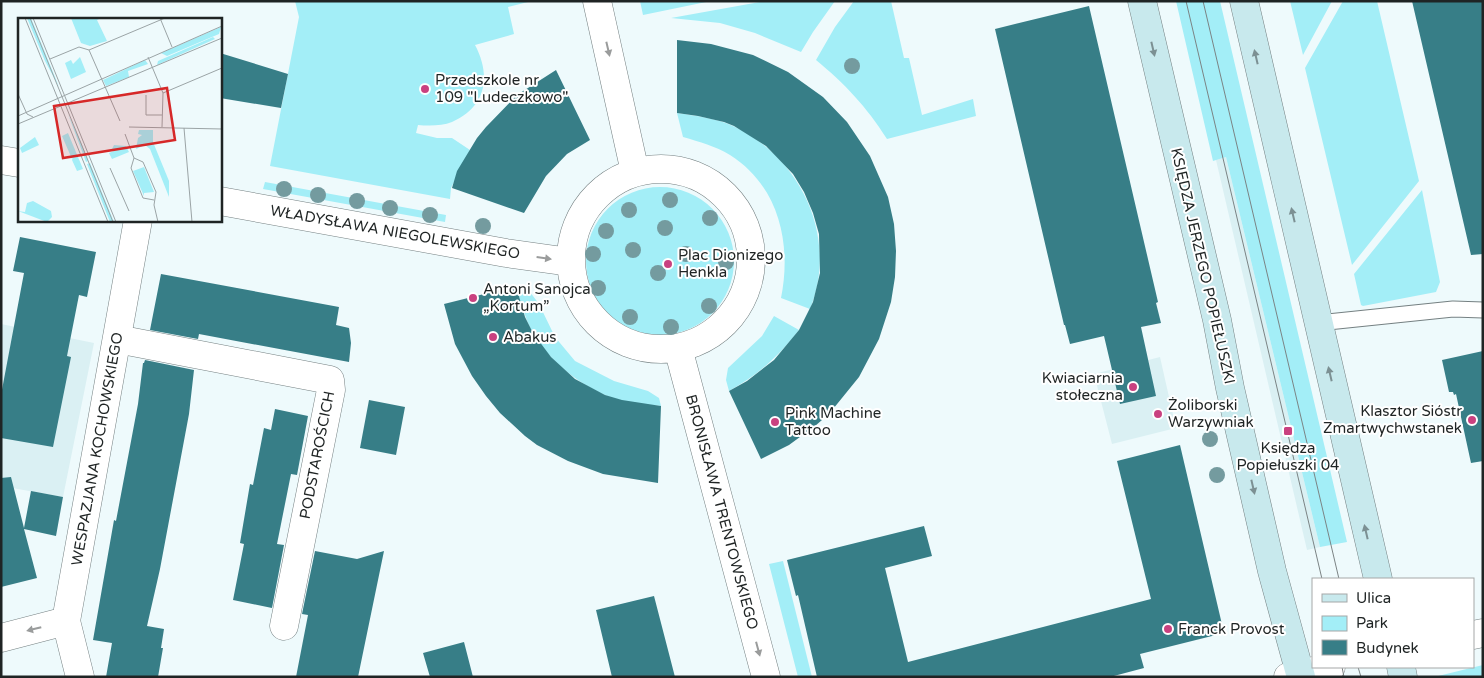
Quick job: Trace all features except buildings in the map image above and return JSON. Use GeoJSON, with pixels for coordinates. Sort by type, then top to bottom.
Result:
{"type":"FeatureCollection","features":[{"type":"Feature","properties":{"kind":"main road","name":"KSIĘDZA JERZEGO POPIEŁUSZKI"},"geometry":{"type":"LineString","coordinates":[[1142,1],[1217,320],[1230,388],[1297,676]]}},
{"type":"Feature","properties":{"kind":"main road"},"geometry":{"type":"LineString","coordinates":[[1244,1],[1378,578]]}},
{"type":"Feature","properties":{"kind":"street"},"geometry":{"type":"LineString","coordinates":[[597,1],[635,172]]}},
{"type":"Feature","properties":{"kind":"street"},"geometry":{"type":"LineString","coordinates":[[1,160],[18,163]]}},
{"type":"Feature","properties":{"kind":"street"},"geometry":{"type":"LineString","coordinates":[[667,169],[699,177],[726,196],[744,223],[750,246],[751,254],[747,286],[732,315],[708,337],[678,348],[646,348],[617,338],[593,319],[576,293],[570,262],[572,238],[580,216],[594,197],[613,182],[635,172],[667,169]]}},
{"type":"Feature","properties":{"kind":"street","name":"WŁADYSŁAWA NIEGOLEWSKIEGO"},"geometry":{"type":"LineString","coordinates":[[221,200],[506,253],[570,262]]}},
{"type":"Feature","properties":{"kind":"street","name":"WESPAZJANA KOCHOWSKIEGO"},"geometry":{"type":"LineString","coordinates":[[80,677],[66,621],[138,221]]}},
{"type":"Feature","properties":{"kind":"street","name":"PODSTAROŚCICH"},"geometry":{"type":"LineString","coordinates":[[117,339],[330,380],[331,390],[284,626]]}},
{"type":"Feature","properties":{"kind":"street","name":"BRONISŁAWA TRENTOWSKIEGO"},"geometry":{"type":"LineString","coordinates":[[678,348],[766,677]]}},
{"type":"Feature","properties":{"kind":"street"},"geometry":{"type":"LineString","coordinates":[[1,638],[66,621]]}},
{"type":"Feature","properties":{"kind":"street"},"geometry":{"type":"LineString","coordinates":[[1297,676],[1327,668]]}},
{"type":"Feature","properties":{"kind":"lane"},"geometry":{"type":"LineString","coordinates":[[1318,323],[1452,309],[1483,310]]}},
{"type":"Feature","properties":{"kind":"shaded area"},"geometry":{"type":"Polygon","coordinates":[[[1226,157],[1320,547],[1307,550],[1216,160],[1226,157]]]}},
{"type":"Feature","properties":{"kind":"shaded area"},"geometry":{"type":"Polygon","coordinates":[[[1,324],[94,343],[63,497],[1,486],[1,324]]]}},
{"type":"Feature","properties":{"kind":"shaded area"},"geometry":{"type":"Polygon","coordinates":[[[1160,357],[1176,428],[1112,444],[1094,374],[1160,357]]]}},
{"type":"Feature","properties":{"kind":"green space","name":"Przedszkole nr 109 \"Ludeczkowo\""},"geometry":{"type":"Polygon","coordinates":[[[295,1],[532,1],[508,7],[514,34],[475,45],[480,56],[484,79],[483,89],[473,108],[464,116],[452,122],[418,125],[416,133],[437,138],[452,138],[470,150],[451,188],[450,199],[270,166],[299,17],[295,1]]]}},
{"type":"Feature","properties":{"kind":"green space"},"geometry":{"type":"Polygon","coordinates":[[[640,1],[711,1],[643,15],[640,1]]]}},
{"type":"Feature","properties":{"kind":"green space"},"geometry":{"type":"Polygon","coordinates":[[[765,1],[835,1],[801,52],[755,33],[720,23],[671,18],[765,1]]]}},
{"type":"Feature","properties":{"kind":"green space"},"geometry":{"type":"Polygon","coordinates":[[[854,1],[891,1],[904,58],[909,58],[922,115],[973,99],[976,116],[887,139],[854,96],[816,60],[835,27],[854,1]]]}},
{"type":"Feature","properties":{"kind":"green space"},"geometry":{"type":"Polygon","coordinates":[[[1176,1],[1220,1],[1347,542],[1320,547],[1226,157],[1213,161],[1176,1]]]}},
{"type":"Feature","properties":{"kind":"green space"},"geometry":{"type":"Polygon","coordinates":[[[1290,1],[1332,1],[1303,55],[1290,1]]]}},
{"type":"Feature","properties":{"kind":"green space"},"geometry":{"type":"Polygon","coordinates":[[[1343,1],[1377,1],[1419,181],[1352,265],[1305,68],[1343,1]]]}},
{"type":"Feature","properties":{"kind":"green space"},"geometry":{"type":"Polygon","coordinates":[[[677,113],[713,119],[733,126],[757,140],[778,158],[795,179],[808,202],[816,228],[820,255],[818,282],[810,309],[781,298],[785,257],[783,237],[771,200],[760,183],[747,168],[730,155],[683,137],[677,113]]]}},
{"type":"Feature","properties":{"kind":"green space"},"geometry":{"type":"Polygon","coordinates":[[[265,182],[446,215],[445,222],[263,189],[265,182]]]}},
{"type":"Feature","properties":{"kind":"green space"},"geometry":{"type":"Polygon","coordinates":[[[660,187],[688,192],[701,199],[712,209],[722,220],[729,233],[734,261],[729,289],[722,302],[712,313],[701,323],[688,330],[660,335],[632,330],[619,323],[608,313],[598,302],[591,289],[586,261],[591,233],[598,220],[608,209],[619,199],[632,192],[660,187]]]}},
{"type":"Feature","properties":{"kind":"green space"},"geometry":{"type":"Polygon","coordinates":[[[1422,190],[1440,282],[1436,292],[1361,305],[1354,274],[1422,190]]]}},
{"type":"Feature","properties":{"kind":"green space"},"geometry":{"type":"Polygon","coordinates":[[[516,286],[527,288],[539,304],[555,337],[575,361],[614,381],[648,391],[659,398],[661,406],[632,403],[612,398],[592,389],[568,373],[547,352],[530,328],[516,286]]]}},
{"type":"Feature","properties":{"kind":"green space"},"geometry":{"type":"Polygon","coordinates":[[[774,316],[799,330],[767,364],[750,378],[729,391],[726,380],[728,368],[762,336],[774,316]]]}},
{"type":"Feature","properties":{"kind":"green space"},"geometry":{"type":"Polygon","coordinates":[[[783,561],[812,677],[798,677],[769,564],[783,561]]]}},
{"type":"Feature","properties":{"kind":"green space"},"geometry":{"type":"Polygon","coordinates":[[[1483,665],[1483,677],[1434,677],[1474,668],[1483,665]]]}},
{"type":"Feature","properties":{"kind":"tram line"},"geometry":{"type":"LineString","coordinates":[[1186,1],[1322,578]]}},
{"type":"Feature","properties":{"kind":"tram line"},"geometry":{"type":"LineString","coordinates":[[1203,1],[1339,578]]}},
{"type":"Feature","properties":{"kind":"tram line"},"geometry":{"type":"LineString","coordinates":[[1342,668],[1344,677]]}},
{"type":"Feature","properties":{"kind":"tram line"},"geometry":{"type":"LineString","coordinates":[[1358,668],[1361,677]]}},
{"type":"Feature","properties":{"kind":"place","name":"Przedszkole nr 109 \"Ludeczkowo\""},"geometry":{"type":"Point","coordinates":[425,89]}},
{"type":"Feature","properties":{"kind":"place","name":"Plac Dionizego Henkla"},"geometry":{"type":"Point","coordinates":[668,264]}},
{"type":"Feature","properties":{"kind":"place","name":"Antoni Sanojca „Kortum”"},"geometry":{"type":"Point","coordinates":[473,298]}},
{"type":"Feature","properties":{"kind":"place","name":"Abakus"},"geometry":{"type":"Point","coordinates":[493,337]}},
{"type":"Feature","properties":{"kind":"place","name":"Kwiaciarnia stołeczna"},"geometry":{"type":"Point","coordinates":[1133,387]}},
{"type":"Feature","properties":{"kind":"place","name":"Żoliborski Warzywniak"},"geometry":{"type":"Point","coordinates":[1158,414]}},
{"type":"Feature","properties":{"kind":"place","name":"Klasztor Sióstr Zmartwychwstanek"},"geometry":{"type":"Point","coordinates":[1472,420]}},
{"type":"Feature","properties":{"kind":"place","name":"Pink Machine Tattoo"},"geometry":{"type":"Point","coordinates":[775,422]}},
{"type":"Feature","properties":{"kind":"place","name":"Księdza Popiełuszki 04"},"geometry":{"type":"Point","coordinates":[1288,431]}},
{"type":"Feature","properties":{"kind":"place","name":"Franck Provost"},"geometry":{"type":"Point","coordinates":[1168,629]}}]}
